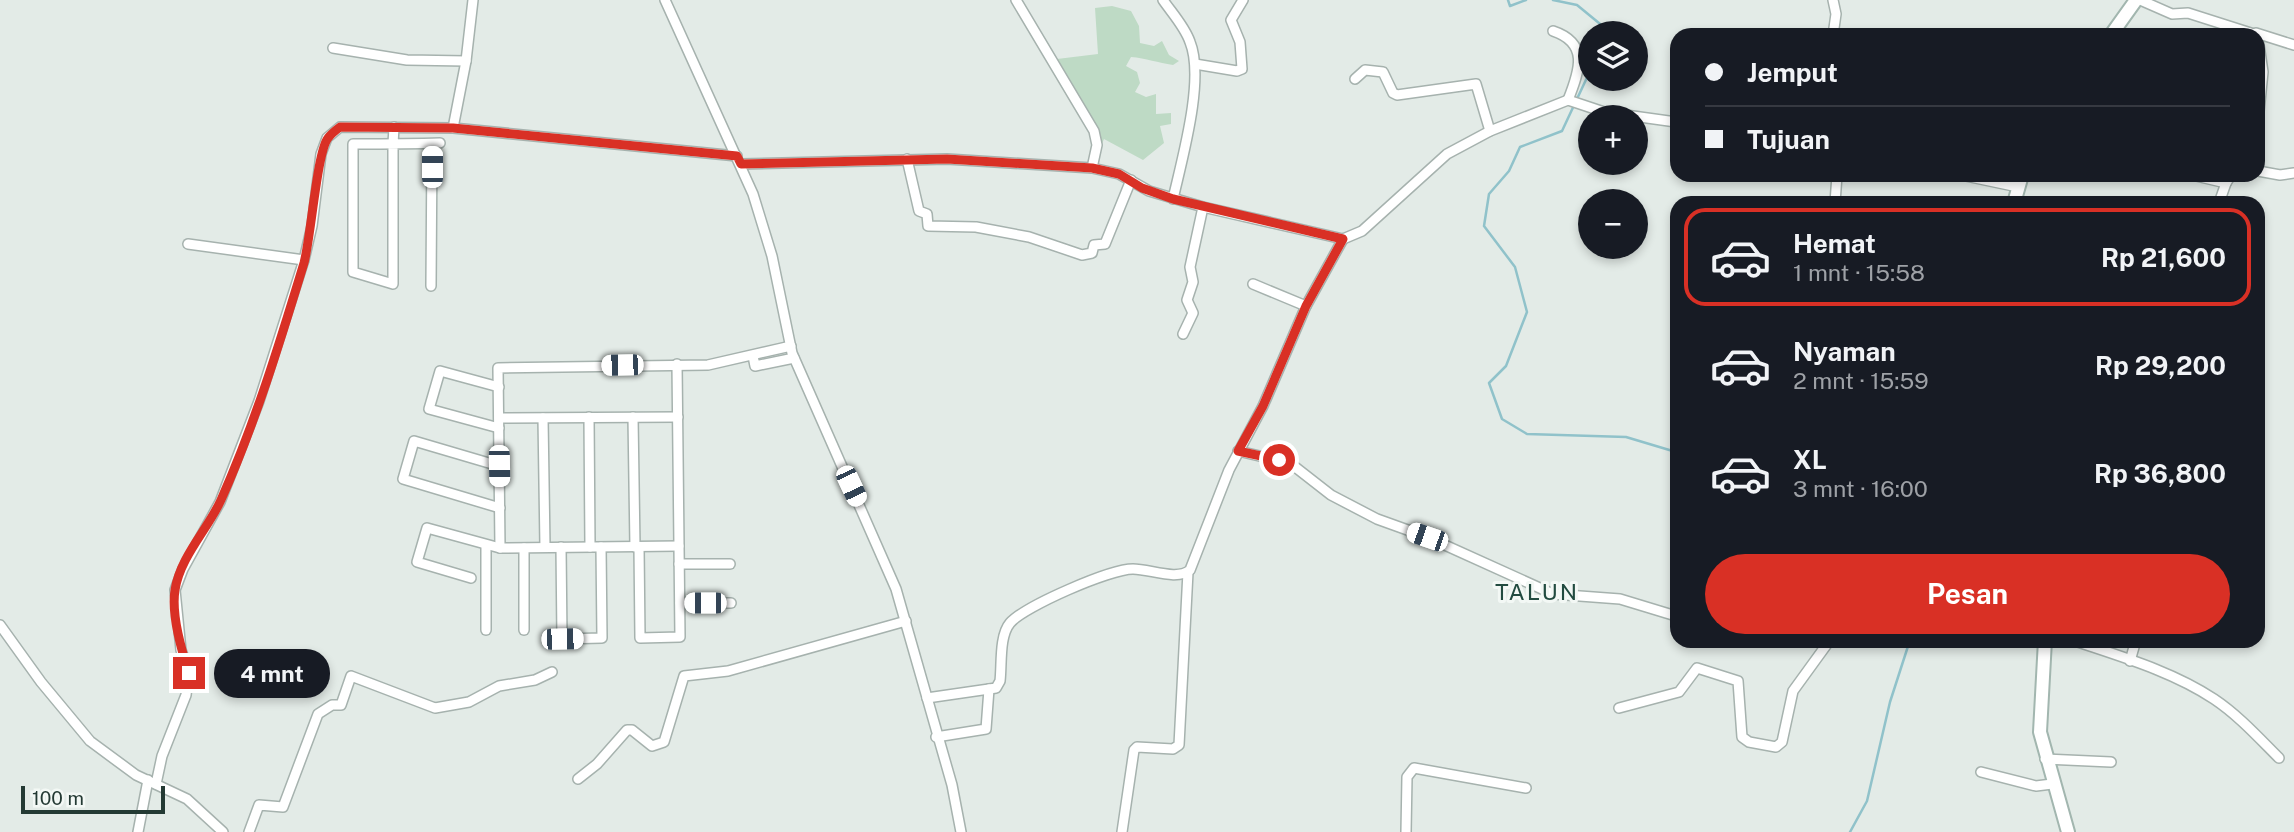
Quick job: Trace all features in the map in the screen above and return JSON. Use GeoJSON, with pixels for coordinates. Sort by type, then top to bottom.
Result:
{"type":"FeatureCollection","features":[{"type":"Feature","properties":{"kind":"main road"},"geometry":{"type":"LineString","coordinates":[[2116,28],[2138,0]]}},
{"type":"Feature","properties":{"kind":"main road"},"geometry":{"type":"LineString","coordinates":[[2043,648],[2039,724],[2045,759],[2068,832]]}},
{"type":"Feature","properties":{"kind":"street"},"geometry":{"type":"LineString","coordinates":[[453,128],[466,61],[473,0]]}},
{"type":"Feature","properties":{"kind":"street"},"geometry":{"type":"LineString","coordinates":[[665,0],[739,160],[769,245],[794,358],[876,541],[906,621],[936,737],[952,785],[961,832]]}},
{"type":"Feature","properties":{"kind":"street"},"geometry":{"type":"LineString","coordinates":[[1016,0],[1094,131],[1097,145],[1092,168]]}},
{"type":"Feature","properties":{"kind":"street"},"geometry":{"type":"LineString","coordinates":[[1163,0],[1191,42],[1195,64],[1190,124],[1173,199]]}},
{"type":"Feature","properties":{"kind":"street"},"geometry":{"type":"LineString","coordinates":[[1195,64],[1242,69],[1240,42],[1231,20],[1243,0]]}},
{"type":"Feature","properties":{"kind":"street"},"geometry":{"type":"LineString","coordinates":[[1833,0],[1836,14],[1833,28]]}},
{"type":"Feature","properties":{"kind":"street"},"geometry":{"type":"LineString","coordinates":[[2138,0],[2172,14],[2188,13],[2233,28]]}},
{"type":"Feature","properties":{"kind":"street"},"geometry":{"type":"LineString","coordinates":[[1553,31],[1571,38],[1577,47],[1577,72],[1570,100]]}},
{"type":"Feature","properties":{"kind":"street"},"geometry":{"type":"LineString","coordinates":[[2265,38],[2294,44]]}},
{"type":"Feature","properties":{"kind":"street"},"geometry":{"type":"LineString","coordinates":[[333,48],[362,55],[431,62],[466,61]]}},
{"type":"Feature","properties":{"kind":"street"},"geometry":{"type":"LineString","coordinates":[[1355,79],[1365,71],[1383,72],[1393,93],[1397,95],[1477,84],[1490,131]]}},
{"type":"Feature","properties":{"kind":"street"},"geometry":{"type":"LineString","coordinates":[[138,832],[152,782],[186,695],[189,673],[181,650],[175,590],[183,569],[220,502],[239,455],[304,260],[312,226],[321,154],[327,138],[340,127],[453,128],[739,160],[989,160],[1092,168],[1131,180],[1149,191],[1173,199],[1343,239],[1362,231],[1438,160],[1490,131],[1570,100],[1604,112],[1670,121]]}},
{"type":"Feature","properties":{"kind":"street"},"geometry":{"type":"LineString","coordinates":[[394,127],[393,144],[393,284],[353,272],[353,144],[393,144],[436,144],[431,286]]}},
{"type":"Feature","properties":{"kind":"street"},"geometry":{"type":"LineString","coordinates":[[907,159],[919,211],[927,214],[928,226],[976,227],[1029,236],[1082,255],[1092,253],[1094,245],[1105,244],[1131,180]]}},
{"type":"Feature","properties":{"kind":"street"},"geometry":{"type":"LineString","coordinates":[[2265,172],[2283,175],[2294,173]]}},
{"type":"Feature","properties":{"kind":"street"},"geometry":{"type":"LineString","coordinates":[[1183,334],[1193,313],[1187,301],[1194,282],[1190,267],[1203,207]]}},
{"type":"Feature","properties":{"kind":"street"},"geometry":{"type":"LineString","coordinates":[[1122,832],[1133,750],[1138,747],[1173,749],[1179,744],[1188,572],[1238,451],[1263,406],[1306,306],[1343,239]]}},
{"type":"Feature","properties":{"kind":"street"},"geometry":{"type":"LineString","coordinates":[[188,244],[304,260]]}},
{"type":"Feature","properties":{"kind":"street"},"geometry":{"type":"LineString","coordinates":[[1253,284],[1306,306]]}},
{"type":"Feature","properties":{"kind":"street"},"geometry":{"type":"LineString","coordinates":[[500,548],[499,368],[708,365],[791,346]]}},
{"type":"Feature","properties":{"kind":"street"},"geometry":{"type":"LineString","coordinates":[[753,356],[755,366],[794,358]]}},
{"type":"Feature","properties":{"kind":"street"},"geometry":{"type":"LineString","coordinates":[[634,417],[640,638],[680,637],[677,365]]}},
{"type":"Feature","properties":{"kind":"street"},"geometry":{"type":"LineString","coordinates":[[499,387],[440,371],[429,409],[499,423],[543,418],[678,416]]}},
{"type":"Feature","properties":{"kind":"street"},"geometry":{"type":"LineString","coordinates":[[561,547],[562,639],[602,638],[589,417]]}},
{"type":"Feature","properties":{"kind":"street"},"geometry":{"type":"LineString","coordinates":[[543,418],[545,547]]}},
{"type":"Feature","properties":{"kind":"street"},"geometry":{"type":"LineString","coordinates":[[499,466],[414,441],[403,479],[500,508]]}},
{"type":"Feature","properties":{"kind":"street"},"geometry":{"type":"LineString","coordinates":[[1238,451],[1290,463],[1331,495],[1377,519],[1427,537],[1553,594],[1620,598],[1670,615]]}},
{"type":"Feature","properties":{"kind":"street"},"geometry":{"type":"LineString","coordinates":[[471,578],[417,562],[427,528],[500,548],[679,547]]}},
{"type":"Feature","properties":{"kind":"street"},"geometry":{"type":"LineString","coordinates":[[486,545],[486,630]]}},
{"type":"Feature","properties":{"kind":"street"},"geometry":{"type":"LineString","coordinates":[[524,548],[524,630]]}},
{"type":"Feature","properties":{"kind":"street"},"geometry":{"type":"LineString","coordinates":[[679,564],[730,564]]}},
{"type":"Feature","properties":{"kind":"street"},"geometry":{"type":"LineString","coordinates":[[927,698],[996,688],[1000,681],[1004,634],[1016,618],[1079,585],[1119,570],[1138,569],[1177,575],[1188,572]]}},
{"type":"Feature","properties":{"kind":"street"},"geometry":{"type":"LineString","coordinates":[[680,603],[731,603]]}},
{"type":"Feature","properties":{"kind":"street"},"geometry":{"type":"LineString","coordinates":[[578,779],[597,764],[626,730],[632,730],[658,745],[684,676],[728,671],[906,621]]}},
{"type":"Feature","properties":{"kind":"street"},"geometry":{"type":"LineString","coordinates":[[0,625],[41,682],[90,740],[152,782],[187,799],[223,832]]}},
{"type":"Feature","properties":{"kind":"street"},"geometry":{"type":"LineString","coordinates":[[1619,708],[1679,692],[1697,668],[1738,681],[1742,737],[1749,742],[1776,747],[1782,742],[1795,685],[1813,667],[1825,648]]}},
{"type":"Feature","properties":{"kind":"street"},"geometry":{"type":"LineString","coordinates":[[2094,648],[2170,676],[2214,699],[2279,758]]}},
{"type":"Feature","properties":{"kind":"street"},"geometry":{"type":"LineString","coordinates":[[2130,661],[2134,648]]}},
{"type":"Feature","properties":{"kind":"street"},"geometry":{"type":"LineString","coordinates":[[249,832],[262,803],[283,807],[318,714],[332,705],[341,705],[351,676],[435,708],[469,702],[499,686],[535,680],[552,672]]}},
{"type":"Feature","properties":{"kind":"street"},"geometry":{"type":"LineString","coordinates":[[936,737],[986,729],[989,689]]}},
{"type":"Feature","properties":{"kind":"street"},"geometry":{"type":"LineString","coordinates":[[2045,759],[2111,762]]}},
{"type":"Feature","properties":{"kind":"street"},"geometry":{"type":"LineString","coordinates":[[1406,832],[1407,777],[1414,768],[1526,788]]}},
{"type":"Feature","properties":{"kind":"street"},"geometry":{"type":"LineString","coordinates":[[1981,772],[2036,786],[2052,785]]}},
{"type":"Feature","properties":{"kind":"green space"},"geometry":{"type":"Polygon","coordinates":[[[1112,6],[1131,11],[1139,26],[1140,43],[1154,46],[1162,41],[1169,55],[1179,61],[1173,65],[1131,57],[1126,66],[1137,72],[1140,83],[1135,92],[1146,97],[1156,94],[1156,114],[1171,113],[1171,124],[1160,126],[1164,143],[1143,160],[1104,139],[1100,148],[1057,59],[1098,54],[1095,8],[1112,6]]]}},
{"type":"Feature","properties":{"kind":"waterway"},"geometry":{"type":"LineString","coordinates":[[1508,0],[1510,6],[1526,0]]}},
{"type":"Feature","properties":{"kind":"waterway"},"geometry":{"type":"LineString","coordinates":[[1553,0],[1577,5],[1596,21]]}},
{"type":"Feature","properties":{"kind":"waterway"},"geometry":{"type":"LineString","coordinates":[[1581,91],[1562,131],[1520,147],[1509,171],[1489,194],[1484,226],[1515,267],[1527,312],[1506,366],[1489,383],[1502,419],[1527,434],[1626,437],[1670,450]]}},
{"type":"Feature","properties":{"kind":"waterway"},"geometry":{"type":"LineString","coordinates":[[1850,832],[1867,801],[1890,702],[1907,648]]}},
{"type":"Feature","properties":{"kind":"district","name":"TALUN"},"geometry":{"type":"Point","coordinates":[1537,592]}},
{"type":"Feature","properties":{"kind":"route"},"geometry":{"type":"LineString","coordinates":[[189,673],[181,650],[175,590],[183,569],[220,502],[239,455],[304,260],[312,226],[321,154],[327,138],[340,127],[453,128],[737,156],[741,164],[947,159],[1079,166],[1119,174],[1149,191],[1203,207],[1343,239],[1306,306],[1263,406],[1238,451],[1279,460]]}}]}
